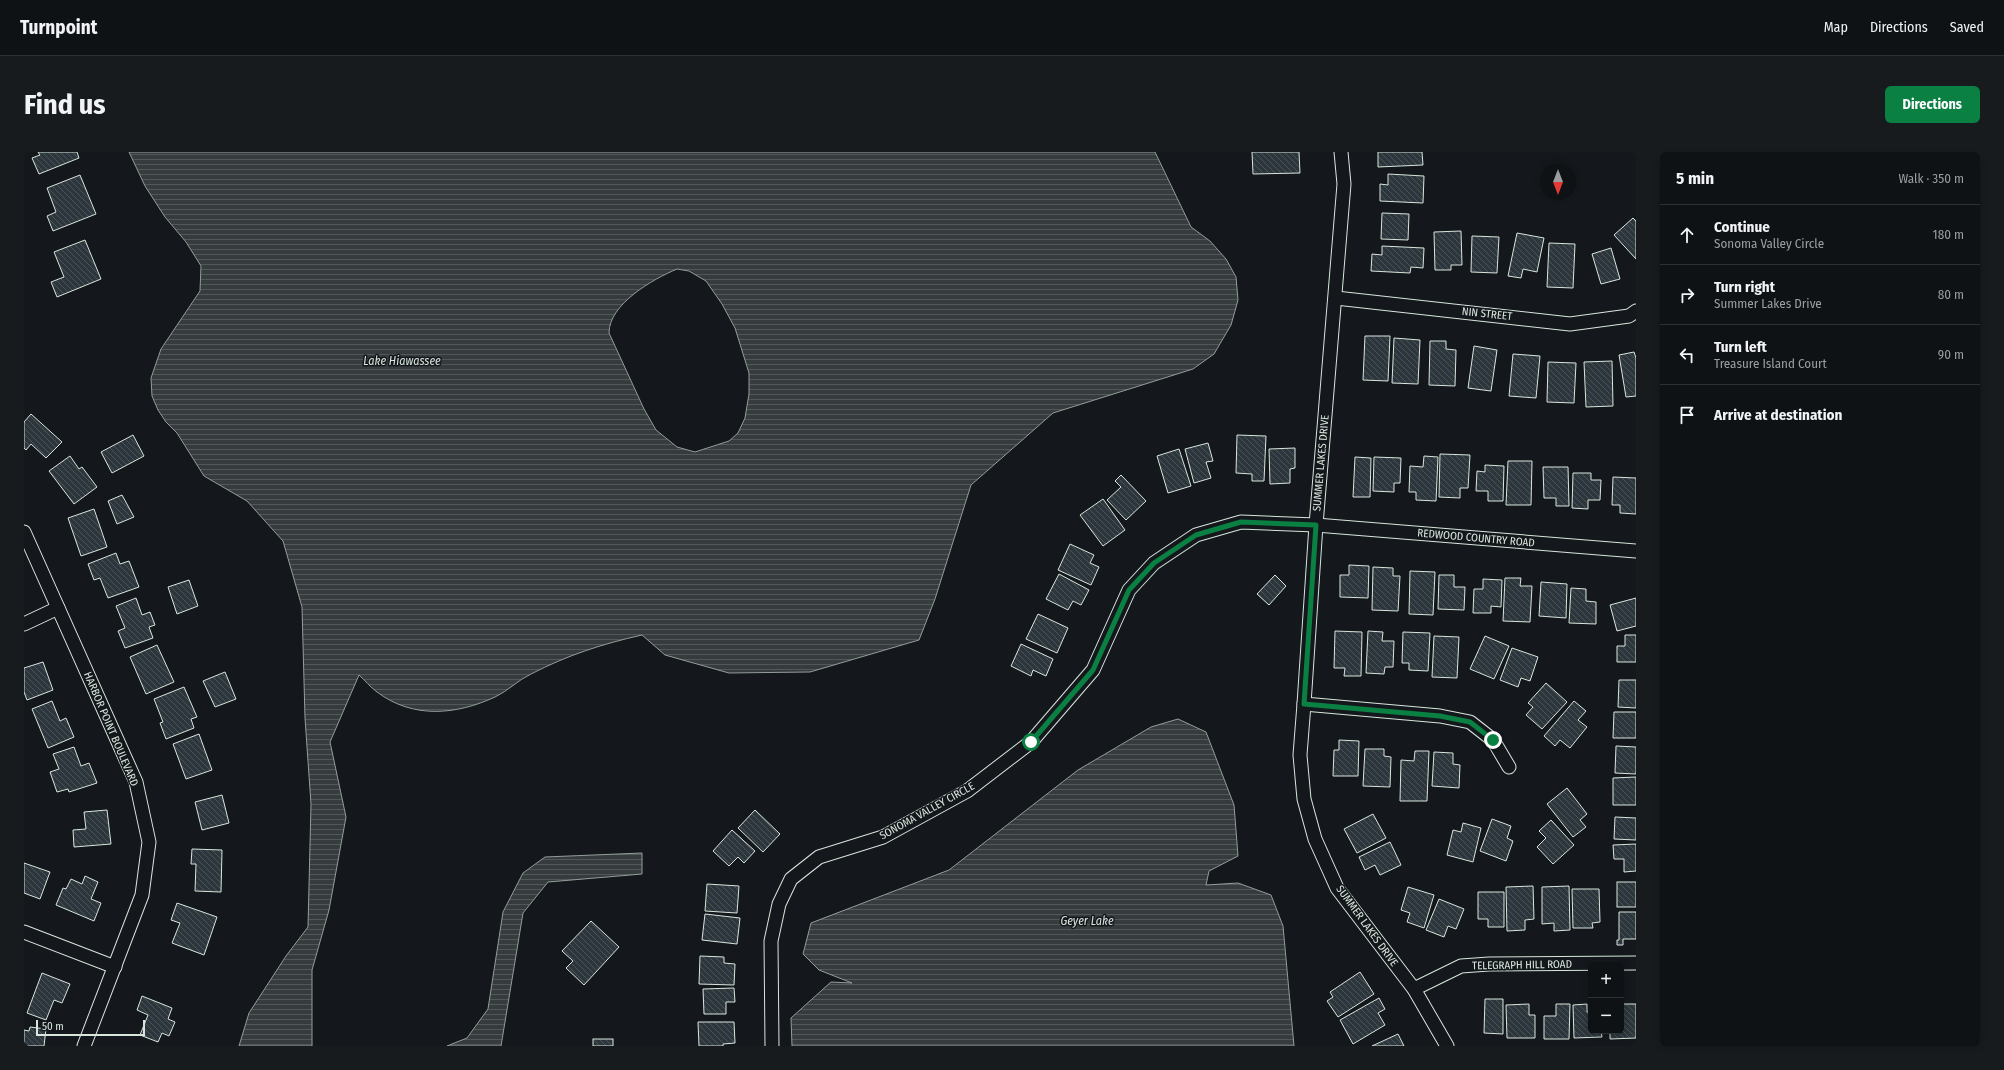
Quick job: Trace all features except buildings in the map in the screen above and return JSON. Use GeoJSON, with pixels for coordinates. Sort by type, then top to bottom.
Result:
{"type":"FeatureCollection","features":[{"type":"Feature","properties":{"kind":"street","name":"SUMMER LAKES DRIVE"},"geometry":{"type":"LineString","coordinates":[[1341,152],[1344,184],[1336,298],[1316,525],[1300,755],[1304,798],[1315,839],[1337,888],[1414,989],[1447,1046]]}},
{"type":"Feature","properties":{"kind":"street","name":"NIN STREET"},"geometry":{"type":"LineString","coordinates":[[1336,298],[1570,324],[1630,316],[1636,311]]}},
{"type":"Feature","properties":{"kind":"street","name":"SONOMA VALLEY CIRCLE"},"geometry":{"type":"LineString","coordinates":[[772,1046],[771,940],[778,904],[791,879],[819,857],[883,837],[967,791],[1031,742],[1093,670],[1129,590],[1154,563],[1196,535],[1241,522],[1316,525]]}},
{"type":"Feature","properties":{"kind":"street","name":"REDWOOD COUNTRY ROAD"},"geometry":{"type":"LineString","coordinates":[[1316,525],[1636,551]]}},
{"type":"Feature","properties":{"kind":"street","name":"HARBOR POINT BOULEVARD"},"geometry":{"type":"LineString","coordinates":[[24,532],[136,782],[149,842],[142,895],[84,1046]]}},
{"type":"Feature","properties":{"kind":"street"},"geometry":{"type":"LineString","coordinates":[[24,624],[58,608]]}},
{"type":"Feature","properties":{"kind":"street"},"geometry":{"type":"LineString","coordinates":[[1304,704],[1440,716],[1470,722],[1493,740],[1509,767]]}},
{"type":"Feature","properties":{"kind":"street"},"geometry":{"type":"LineString","coordinates":[[24,932],[115,967]]}},
{"type":"Feature","properties":{"kind":"street","name":"TELEGRAPH HILL ROAD"},"geometry":{"type":"LineString","coordinates":[[1414,989],[1461,966],[1489,964],[1636,964]]}},
{"type":"Feature","properties":{"kind":"water","name":"Lake Hiawassee"},"geometry":{"type":"Polygon","coordinates":[[[129,152],[1155,152],[1191,227],[1210,241],[1226,259],[1236,277],[1238,300],[1231,325],[1214,354],[1193,369],[1053,413],[971,485],[935,599],[919,640],[810,672],[729,673],[665,655],[642,635],[599,646],[545,667],[526,676],[495,697],[480,703],[465,708],[435,711],[405,707],[391,701],[372,688],[359,675],[330,742],[346,817],[329,910],[312,970],[312,1046],[239,1046],[249,1013],[286,956],[308,927],[311,804],[305,718],[302,607],[283,541],[247,501],[204,476],[177,433],[166,422],[158,410],[152,396],[151,378],[161,349],[200,291],[201,266],[186,242],[165,217],[145,186],[129,152]],[[677,269],[667,273],[634,294],[616,312],[611,322],[609,333],[644,409],[656,430],[677,447],[695,452],[729,441],[738,433],[745,418],[749,394],[749,373],[735,328],[722,304],[706,281],[689,271],[677,269]]]}},
{"type":"Feature","properties":{"kind":"water","name":"Geyer Lake"},"geometry":{"type":"Polygon","coordinates":[[[1178,719],[1206,732],[1234,805],[1238,856],[1209,871],[1206,885],[1238,883],[1271,895],[1283,926],[1294,1046],[792,1046],[791,1018],[831,982],[852,983],[819,970],[803,954],[811,923],[949,870],[1078,770],[1151,727],[1178,719]]]}},
{"type":"Feature","properties":{"kind":"water"},"geometry":{"type":"Polygon","coordinates":[[[642,853],[642,874],[548,882],[523,913],[501,1046],[447,1046],[467,1038],[488,1009],[503,912],[523,873],[545,857],[642,853]]]}},
{"type":"Feature","properties":{"kind":"route"},"geometry":{"type":"LineString","coordinates":[[1031,742],[1093,670],[1129,590],[1154,563],[1196,535],[1241,522],[1316,525],[1304,704],[1440,716],[1470,722],[1493,740]]}}]}
